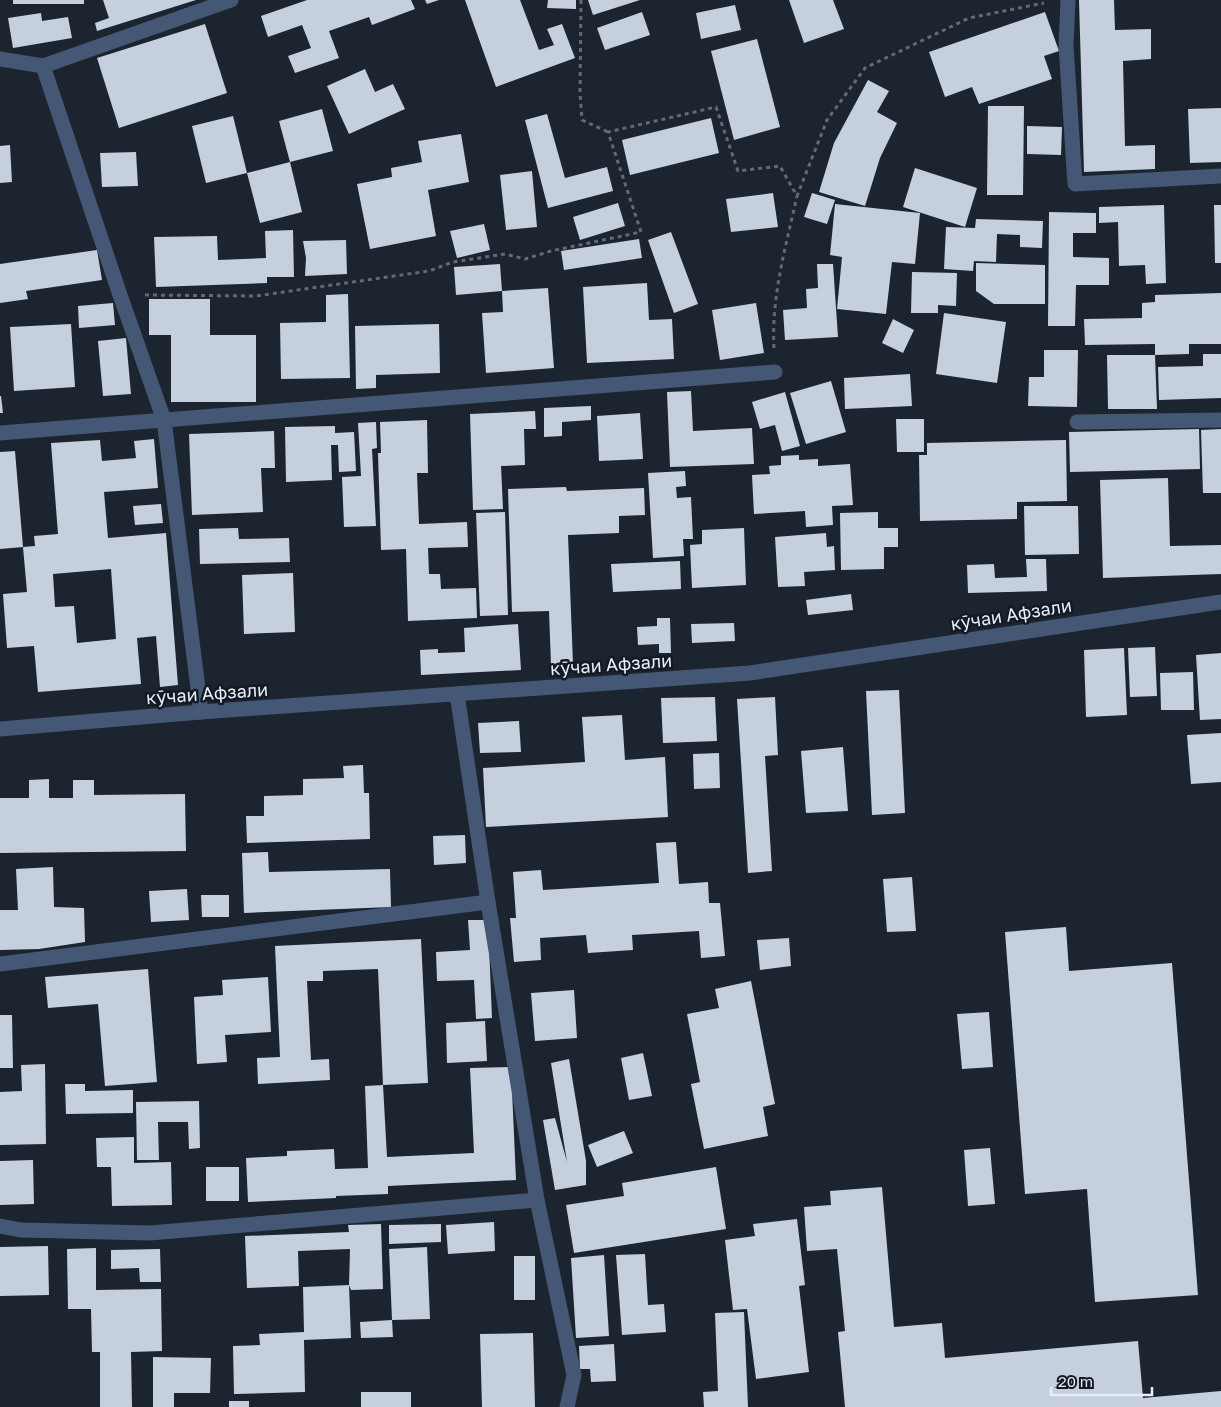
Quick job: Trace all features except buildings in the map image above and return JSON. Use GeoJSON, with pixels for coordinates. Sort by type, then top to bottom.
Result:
{"type":"FeatureCollection","features":[{"type":"Feature","properties":{"kind":"street"},"geometry":{"type":"LineString","coordinates":[[0,59],[43,66],[231,0]]}},
{"type":"Feature","properties":{"kind":"street"},"geometry":{"type":"LineString","coordinates":[[1068,0],[1066,45],[1075,184],[1221,176]]}},
{"type":"Feature","properties":{"kind":"street"},"geometry":{"type":"LineString","coordinates":[[43,66],[164,420],[201,712]]}},
{"type":"Feature","properties":{"kind":"street"},"geometry":{"type":"LineString","coordinates":[[0,433],[775,372]]}},
{"type":"Feature","properties":{"kind":"street"},"geometry":{"type":"LineString","coordinates":[[1077,422],[1221,420]]}},
{"type":"Feature","properties":{"kind":"street","name":"кӯчаи Афзали"},"geometry":{"type":"LineString","coordinates":[[0,729],[201,712],[750,672],[1221,602]]}},
{"type":"Feature","properties":{"kind":"street"},"geometry":{"type":"LineString","coordinates":[[457,694],[488,902],[537,1200],[574,1376],[567,1407]]}},
{"type":"Feature","properties":{"kind":"street"},"geometry":{"type":"LineString","coordinates":[[0,964],[488,902]]}},
{"type":"Feature","properties":{"kind":"street"},"geometry":{"type":"LineString","coordinates":[[0,1226],[21,1230],[150,1233],[537,1200]]}},
{"type":"Feature","properties":{"kind":"path"},"geometry":{"type":"LineString","coordinates":[[581,0],[580,93],[582,120],[608,132],[716,107],[738,171],[780,166],[797,196]]}},
{"type":"Feature","properties":{"kind":"path"},"geometry":{"type":"LineString","coordinates":[[775,372],[772,326],[778,284],[797,196],[826,120],[865,68],[969,18],[1047,2]]}},
{"type":"Feature","properties":{"kind":"path"},"geometry":{"type":"LineString","coordinates":[[120,295],[256,296],[429,270],[453,262],[505,254],[525,259],[551,251],[641,232],[608,132]]}}]}
